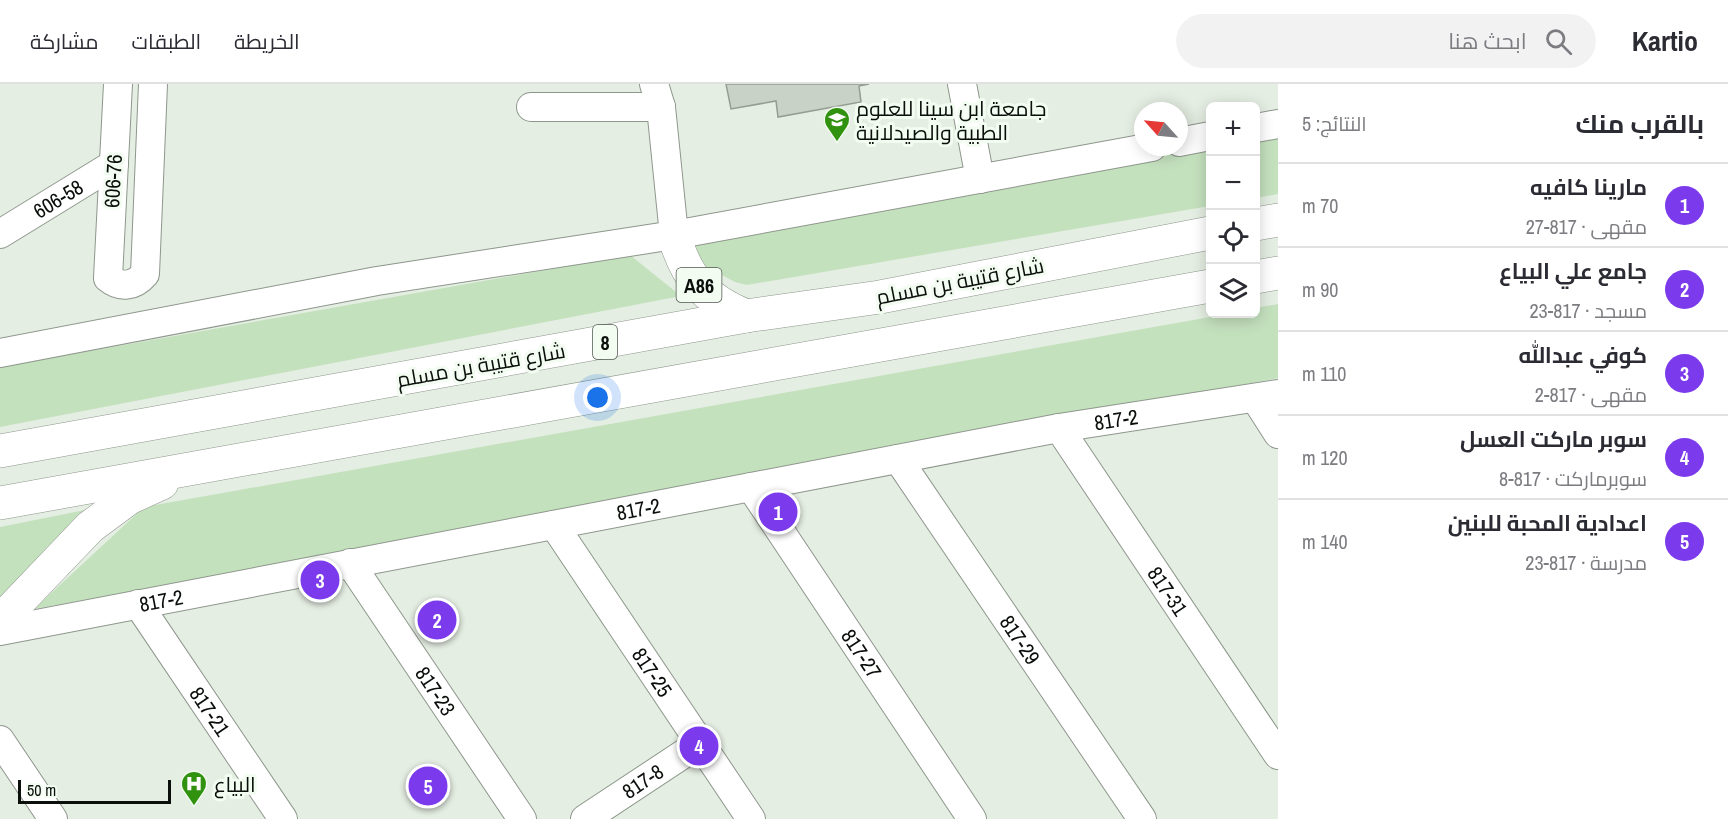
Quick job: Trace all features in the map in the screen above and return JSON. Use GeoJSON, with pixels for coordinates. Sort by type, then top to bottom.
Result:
{"type":"FeatureCollection","features":[{"type":"Feature","properties":{"kind":"highway"},"geometry":{"type":"LineString","coordinates":[[1260,223],[1278,220]]}},
{"type":"Feature","properties":{"kind":"highway","name":"شارع قتيبة بن مسلم"},"geometry":{"type":"LineString","coordinates":[[0,451],[746,316],[880,297],[1206,234]]}},
{"type":"Feature","properties":{"kind":"highway","name":"A86"},"geometry":{"type":"LineString","coordinates":[[674,235],[680,257],[691,277],[706,294],[725,307],[746,316]]}},
{"type":"Feature","properties":{"kind":"highway"},"geometry":{"type":"LineString","coordinates":[[1260,276],[1278,273]]}},
{"type":"Feature","properties":{"kind":"highway"},"geometry":{"type":"LineString","coordinates":[[0,504],[204,465],[855,351],[1206,286]]}},
{"type":"Feature","properties":{"kind":"highway"},"geometry":{"type":"LineString","coordinates":[[0,621],[90,527],[129,498],[204,465]]}},
{"type":"Feature","properties":{"kind":"street","name":"606-76"},"geometry":{"type":"LineString","coordinates":[[118,84],[108,278],[118,285],[125,286],[140,280],[145,274],[153,84]]}},
{"type":"Feature","properties":{"kind":"street"},"geometry":{"type":"LineString","coordinates":[[962,84],[980,179]]}},
{"type":"Feature","properties":{"kind":"street"},"geometry":{"type":"LineString","coordinates":[[531,107],[658,96],[674,235]]}},
{"type":"Feature","properties":{"kind":"street"},"geometry":{"type":"LineString","coordinates":[[1260,127],[1278,124]]}},
{"type":"Feature","properties":{"kind":"street"},"geometry":{"type":"LineString","coordinates":[[1188,140],[1206,137]]}},
{"type":"Feature","properties":{"kind":"street"},"geometry":{"type":"LineString","coordinates":[[0,353],[377,281],[674,235],[1134,150]]}},
{"type":"Feature","properties":{"kind":"street","name":"606-58"},"geometry":{"type":"LineString","coordinates":[[0,234],[114,164]]}},
{"type":"Feature","properties":{"kind":"street"},"geometry":{"type":"LineString","coordinates":[[1267,396],[1278,434]]}},
{"type":"Feature","properties":{"kind":"street","name":"817-2"},"geometry":{"type":"LineString","coordinates":[[0,631],[1059,428],[1267,396]]}},
{"type":"Feature","properties":{"kind":"street","name":"817-31"},"geometry":{"type":"LineString","coordinates":[[1059,428],[1278,755]]}},
{"type":"Feature","properties":{"kind":"street","name":"817-29"},"geometry":{"type":"LineString","coordinates":[[898,459],[1142,819]]}},
{"type":"Feature","properties":{"kind":"street","name":"817-27"},"geometry":{"type":"LineString","coordinates":[[751,487],[972,819]]}},
{"type":"Feature","properties":{"kind":"street","name":"817-25"},"geometry":{"type":"LineString","coordinates":[[554,525],[751,819]]}},
{"type":"Feature","properties":{"kind":"street","name":"817-23"},"geometry":{"type":"LineString","coordinates":[[350,563],[522,819]]}},
{"type":"Feature","properties":{"kind":"street","name":"817-21"},"geometry":{"type":"LineString","coordinates":[[138,604],[282,819]]}},
{"type":"Feature","properties":{"kind":"street"},"geometry":{"type":"LineString","coordinates":[[0,740],[53,819]]}},
{"type":"Feature","properties":{"kind":"street","name":"817-8"},"geometry":{"type":"LineString","coordinates":[[585,819],[700,743]]}},
{"type":"Feature","properties":{"kind":"green space"},"geometry":{"type":"Polygon","coordinates":[[[1278,134],[1278,194],[1260,197],[1260,156],[1260,137],[1278,134]]]}},
{"type":"Feature","properties":{"kind":"green space"},"geometry":{"type":"Polygon","coordinates":[[[1206,147],[1206,207],[747,285],[735,282],[701,264],[680,239],[1153,156],[1188,156],[1188,150],[1206,147]]]}},
{"type":"Feature","properties":{"kind":"green space"},"geometry":{"type":"Polygon","coordinates":[[[630,255],[681,296],[0,427],[0,367],[630,255]]]}},
{"type":"Feature","properties":{"kind":"green space"},"geometry":{"type":"Polygon","coordinates":[[[1278,304],[1278,378],[481,528],[34,609],[144,507],[1206,318],[1260,318],[1260,307],[1278,304]]]}},
{"type":"Feature","properties":{"kind":"green space"},"geometry":{"type":"Polygon","coordinates":[[[95,508],[46,548],[0,601],[0,527],[95,508]]]}},
{"type":"Feature","properties":{"kind":"building"},"geometry":{"type":"Polygon","coordinates":[[[726,84],[869,84],[859,86],[861,102],[778,117],[776,101],[731,109],[726,84]]]}},
{"type":"Feature","properties":{"kind":"place","name":"جامعة ابن سينا للعلوم الطبية والصيدلانية"},"geometry":{"type":"Point","coordinates":[837,143]}},
{"type":"Feature","properties":{"kind":"place","name":"مارينا كافيه"},"geometry":{"type":"Point","coordinates":[778,512]}},
{"type":"Feature","properties":{"kind":"place","name":"كوفي عبدالله"},"geometry":{"type":"Point","coordinates":[320,580]}},
{"type":"Feature","properties":{"kind":"place","name":"جامع علي البياع"},"geometry":{"type":"Point","coordinates":[437,620]}},
{"type":"Feature","properties":{"kind":"place","name":"سوبر ماركت العسل"},"geometry":{"type":"Point","coordinates":[699,746]}},
{"type":"Feature","properties":{"kind":"place","name":"اعدادية المحبة للبنين"},"geometry":{"type":"Point","coordinates":[428,786]}},
{"type":"Feature","properties":{"kind":"place","name":"البياع"},"geometry":{"type":"Point","coordinates":[194,807]}}]}
